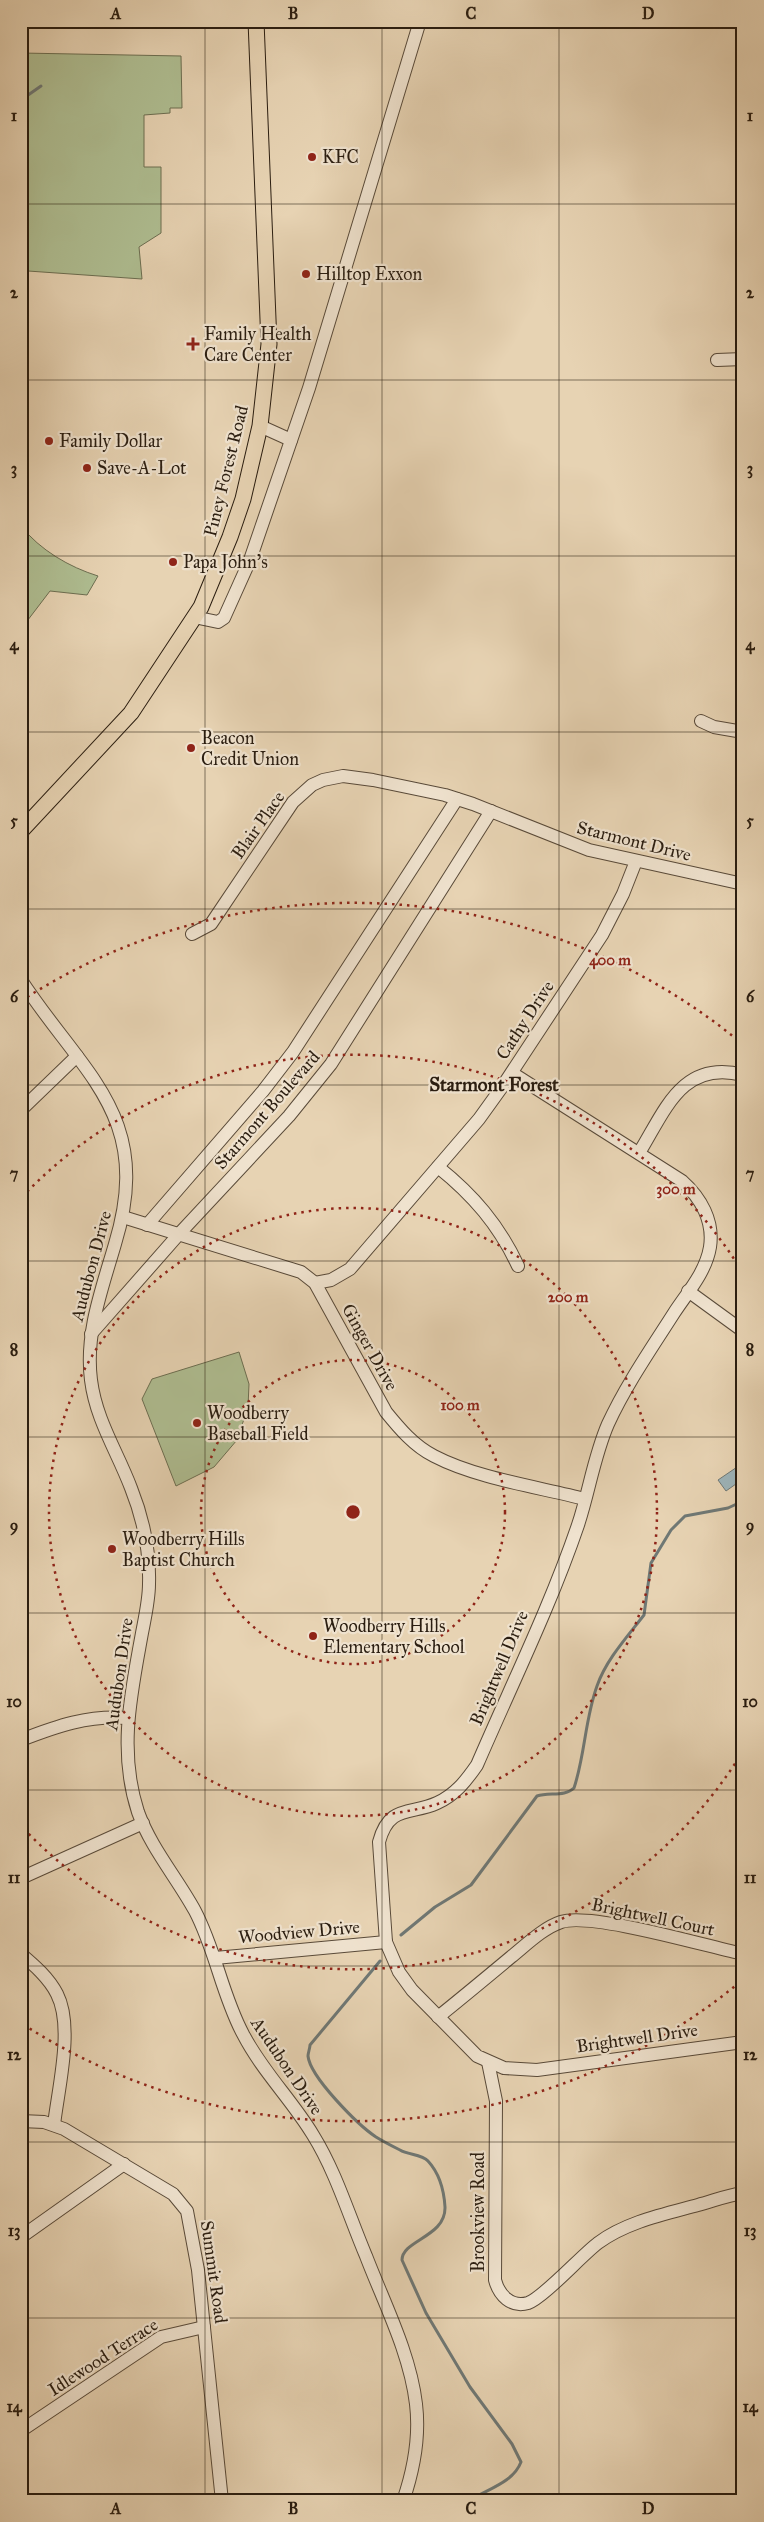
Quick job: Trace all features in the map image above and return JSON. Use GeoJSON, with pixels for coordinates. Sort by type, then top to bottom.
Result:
{"type":"FeatureCollection","features":[{"type":"Feature","properties":{"kind":"main road","name":"Piney Forest Road"},"geometry":{"type":"LineString","coordinates":[[21,831],[131,713],[201,607],[230,537],[260,426],[269,344],[256,21]]}},
{"type":"Feature","properties":{"kind":"street"},"geometry":{"type":"LineString","coordinates":[[194,617],[218,622],[224,618],[250,560],[291,440],[420,21]]}},
{"type":"Feature","properties":{"kind":"street"},"geometry":{"type":"LineString","coordinates":[[717,360],[743,359]]}},
{"type":"Feature","properties":{"kind":"street"},"geometry":{"type":"LineString","coordinates":[[260,426],[291,440]]}},
{"type":"Feature","properties":{"kind":"street"},"geometry":{"type":"LineString","coordinates":[[701,721],[714,727],[743,732]]}},
{"type":"Feature","properties":{"kind":"street","name":"Blair Place"},"geometry":{"type":"LineString","coordinates":[[192,934],[212,924],[293,802],[312,785],[323,780],[343,776],[373,780],[457,799],[491,811]]}},
{"type":"Feature","properties":{"kind":"street","name":"Starmont Boulevard"},"geometry":{"type":"LineString","coordinates":[[147,1225],[263,1091],[293,1052],[457,799]]}},
{"type":"Feature","properties":{"kind":"street","name":"Starmont Drive"},"geometry":{"type":"LineString","coordinates":[[491,811],[589,850],[743,884]]}},
{"type":"Feature","properties":{"kind":"street","name":"Starmont Boulevard"},"geometry":{"type":"LineString","coordinates":[[90,1335],[179,1234],[289,1116],[331,1064],[491,811]]}},
{"type":"Feature","properties":{"kind":"street","name":"Cathy Drive"},"geometry":{"type":"LineString","coordinates":[[315,1283],[332,1280],[350,1269],[479,1119],[512,1073],[602,935],[620,901],[636,861]]}},
{"type":"Feature","properties":{"kind":"street","name":"Audubon Drive"},"geometry":{"type":"LineString","coordinates":[[21,980],[104,1092],[120,1126],[127,1173],[123,1217],[90,1335],[90,1368],[96,1410],[131,1486],[148,1551],[148,1598],[127,1718],[128,1768],[143,1823],[164,1862],[190,1902],[216,1958],[226,1995],[245,2040],[309,2129],[330,2167],[399,2340],[416,2398],[417,2415],[415,2456],[403,2501]]}},
{"type":"Feature","properties":{"kind":"street"},"geometry":{"type":"LineString","coordinates":[[21,1110],[76,1056]]}},
{"type":"Feature","properties":{"kind":"street"},"geometry":{"type":"LineString","coordinates":[[639,1153],[683,1085],[703,1074],[715,1072],[743,1075]]}},
{"type":"Feature","properties":{"kind":"street","name":"Brightwell Drive"},"geometry":{"type":"LineString","coordinates":[[512,1073],[682,1181],[692,1190],[705,1211],[709,1223],[710,1248],[703,1268],[646,1356],[608,1424],[563,1563],[477,1765],[456,1791],[438,1803],[406,1810],[391,1820],[381,1832],[379,1842],[386,1942],[404,1978],[438,2017],[477,2056],[504,2068],[537,2070],[743,2042]]}},
{"type":"Feature","properties":{"kind":"street"},"geometry":{"type":"LineString","coordinates":[[438,1167],[477,1202],[508,1244],[518,1266]]}},
{"type":"Feature","properties":{"kind":"street","name":"Ginger Drive"},"geometry":{"type":"LineString","coordinates":[[123,1217],[301,1272],[315,1283],[386,1412],[398,1427],[423,1450],[455,1465],[585,1498]]}},
{"type":"Feature","properties":{"kind":"street"},"geometry":{"type":"LineString","coordinates":[[688,1291],[743,1331]]}},
{"type":"Feature","properties":{"kind":"street"},"geometry":{"type":"LineString","coordinates":[[21,1740],[76,1721],[95,1718],[127,1718]]}},
{"type":"Feature","properties":{"kind":"street"},"geometry":{"type":"LineString","coordinates":[[21,1878],[143,1823]]}},
{"type":"Feature","properties":{"kind":"street","name":"Brightwell Court"},"geometry":{"type":"LineString","coordinates":[[438,2017],[524,1946],[552,1926],[571,1920],[633,1929],[743,1954]]}},
{"type":"Feature","properties":{"kind":"street","name":"Woodview Drive"},"geometry":{"type":"LineString","coordinates":[[216,1958],[386,1942]]}},
{"type":"Feature","properties":{"kind":"street"},"geometry":{"type":"LineString","coordinates":[[21,1954],[53,1986],[62,2007],[63,2046],[54,2125]]}},
{"type":"Feature","properties":{"kind":"street","name":"Brookview Road"},"geometry":{"type":"LineString","coordinates":[[488,2062],[496,2101],[495,2280],[501,2295],[508,2300],[523,2304],[537,2298],[572,2264],[606,2237],[659,2216],[743,2193]]}},
{"type":"Feature","properties":{"kind":"street","name":"Summit Road"},"geometry":{"type":"LineString","coordinates":[[21,2120],[54,2125],[173,2194],[187,2211],[198,2270],[222,2501]]}},
{"type":"Feature","properties":{"kind":"street"},"geometry":{"type":"LineString","coordinates":[[21,2237],[124,2164]]}},
{"type":"Feature","properties":{"kind":"street","name":"Idlewood Terrace"},"geometry":{"type":"LineString","coordinates":[[26,2428],[161,2336],[204,2327]]}},
{"type":"Feature","properties":{"kind":"green space"},"geometry":{"type":"Polygon","coordinates":[[[21,53],[181,56],[182,108],[170,108],[170,113],[144,115],[144,167],[161,167],[161,233],[139,247],[142,279],[28,271],[21,280],[21,53]]]}},
{"type":"Feature","properties":{"kind":"green space"},"geometry":{"type":"Polygon","coordinates":[[[21,526],[37,543],[56,557],[76,568],[98,576],[87,595],[50,591],[21,629],[21,526]]]}},
{"type":"Feature","properties":{"kind":"green space","name":"Woodberry Baseball Field"},"geometry":{"type":"Polygon","coordinates":[[[239,1352],[249,1384],[248,1407],[237,1440],[214,1467],[176,1486],[142,1399],[152,1379],[239,1352]]]}},
{"type":"Feature","properties":{"kind":"water"},"geometry":{"type":"Polygon","coordinates":[[[743,1463],[743,1479],[726,1491],[718,1480],[743,1463]]]}},
{"type":"Feature","properties":{"kind":"waterway"},"geometry":{"type":"LineString","coordinates":[[21,100],[41,86]]}},
{"type":"Feature","properties":{"kind":"waterway"},"geometry":{"type":"LineString","coordinates":[[401,1935],[435,1907],[471,1885],[537,1796],[562,1793],[574,1788],[597,1686],[611,1658],[644,1615],[651,1563],[671,1530],[685,1516],[728,1508],[743,1501]]}},
{"type":"Feature","properties":{"kind":"waterway"},"geometry":{"type":"LineString","coordinates":[[380,1961],[310,2045],[308,2056],[317,2076],[326,2088],[358,2122],[376,2137],[403,2152],[425,2159],[432,2166],[440,2182],[445,2207],[443,2217],[439,2225],[432,2232],[404,2253],[402,2260],[426,2313],[470,2387],[512,2444],[521,2462],[506,2480],[469,2501]]}},
{"type":"Feature","properties":{"kind":"place","name":"KFC"},"geometry":{"type":"Point","coordinates":[312,157]}},
{"type":"Feature","properties":{"kind":"place","name":"Hilltop Exxon"},"geometry":{"type":"Point","coordinates":[306,274]}},
{"type":"Feature","properties":{"kind":"place","name":"Family Health Care Center"},"geometry":{"type":"Point","coordinates":[193,344]}},
{"type":"Feature","properties":{"kind":"place","name":"Family Dollar"},"geometry":{"type":"Point","coordinates":[49,441]}},
{"type":"Feature","properties":{"kind":"place","name":"Save-A-Lot"},"geometry":{"type":"Point","coordinates":[87,468]}},
{"type":"Feature","properties":{"kind":"place","name":"Papa John's"},"geometry":{"type":"Point","coordinates":[173,562]}},
{"type":"Feature","properties":{"kind":"place","name":"Beacon Credit Union"},"geometry":{"type":"Point","coordinates":[191,748]}},
{"type":"Feature","properties":{"kind":"place","name":"Woodberry Baseball Field"},"geometry":{"type":"Point","coordinates":[197,1423]}},
{"type":"Feature","properties":{"kind":"place","name":"Woodberry Hills Baptist Church"},"geometry":{"type":"Point","coordinates":[112,1549]}},
{"type":"Feature","properties":{"kind":"place","name":"Woodberry Hills Elementary School"},"geometry":{"type":"Point","coordinates":[313,1636]}},
{"type":"Feature","properties":{"kind":"district","name":"Starmont Forest"},"geometry":{"type":"Point","coordinates":[494,1084]}}]}
